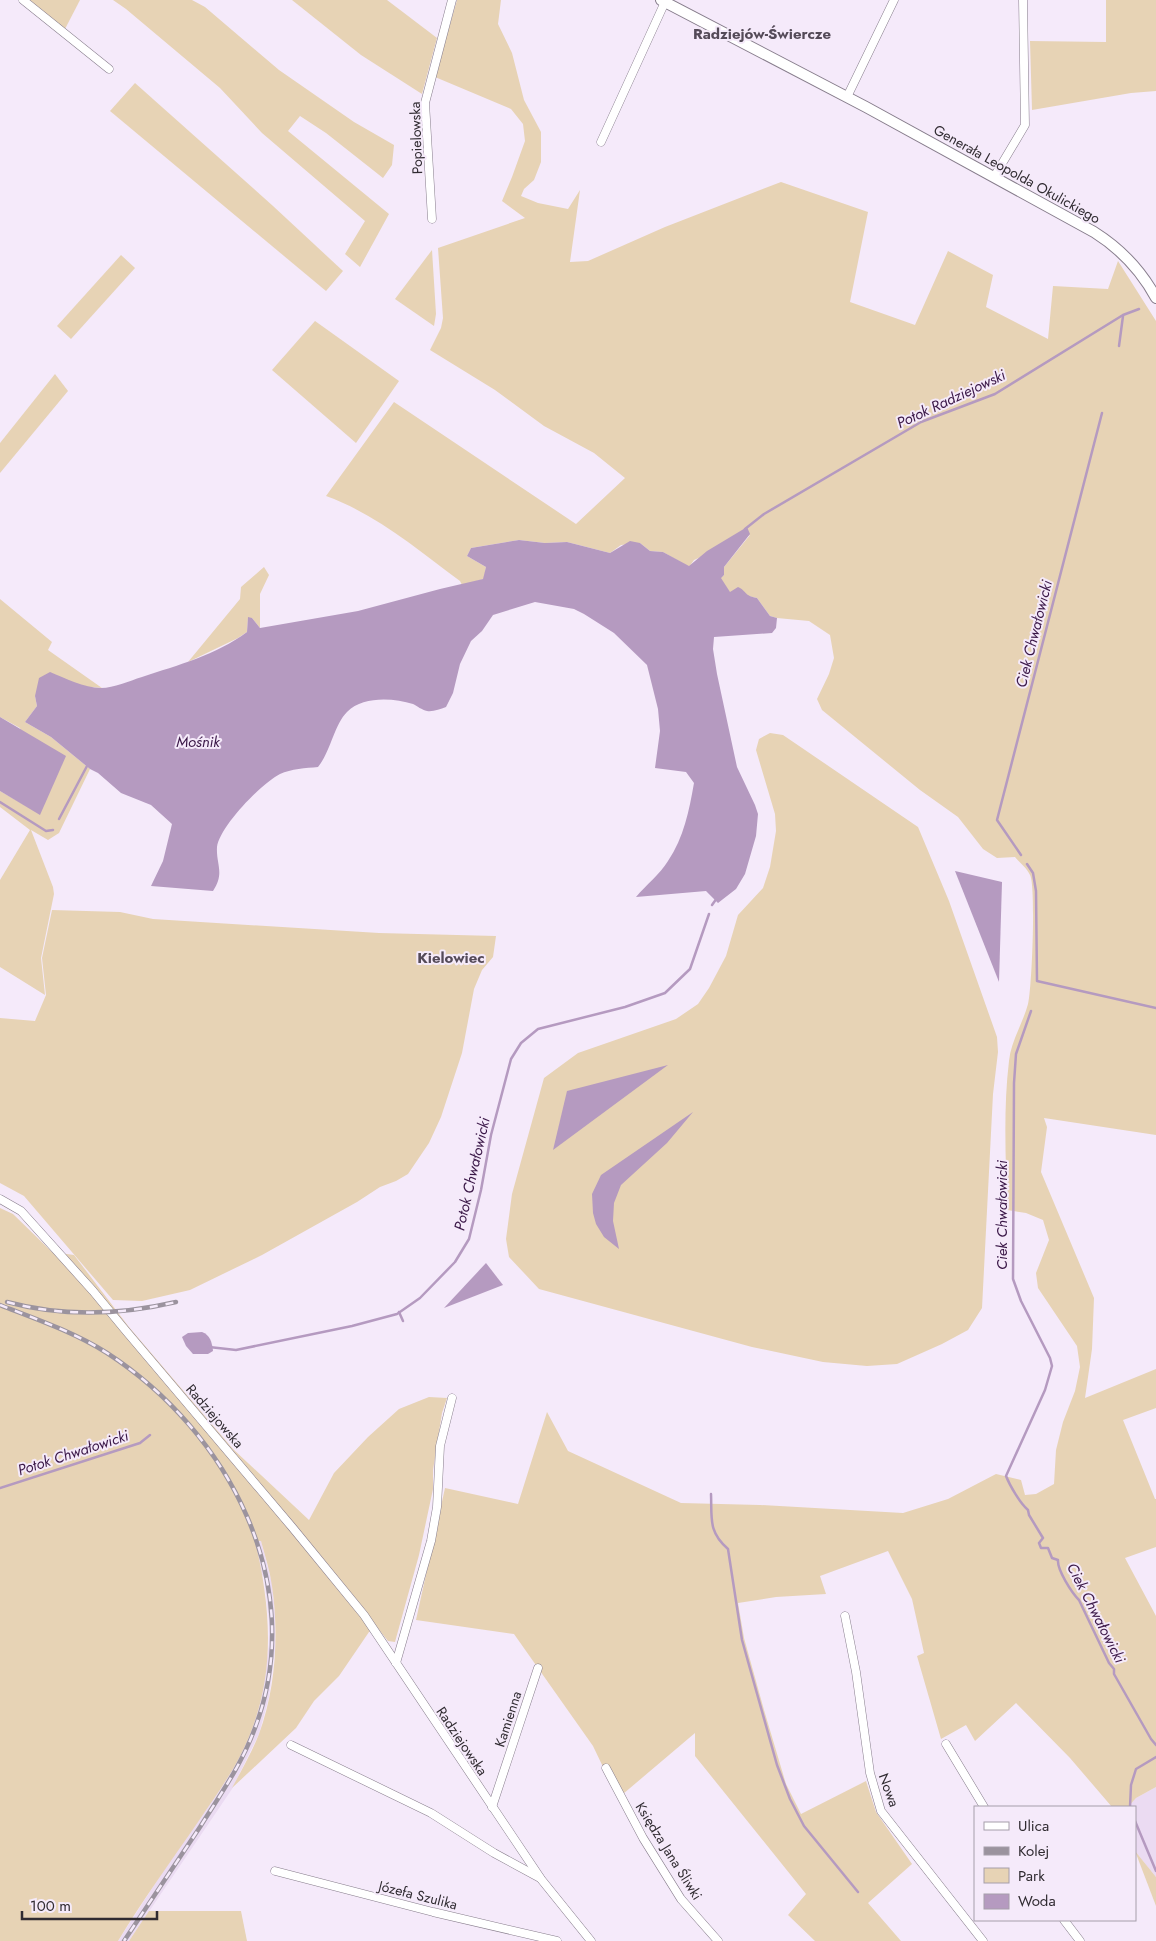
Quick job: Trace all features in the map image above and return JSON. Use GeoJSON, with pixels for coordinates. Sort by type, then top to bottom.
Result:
{"type":"FeatureCollection","features":[{"type":"Feature","properties":{"kind":"street"},"geometry":{"type":"LineString","coordinates":[[23,0],[109,69]]}},
{"type":"Feature","properties":{"kind":"street","name":"Popielowska"},"geometry":{"type":"LineString","coordinates":[[432,219],[425,104],[452,0]]}},
{"type":"Feature","properties":{"kind":"street"},"geometry":{"type":"LineString","coordinates":[[847,97],[894,0]]}},
{"type":"Feature","properties":{"kind":"street"},"geometry":{"type":"LineString","coordinates":[[994,177],[1025,125],[1023,0]]}},
{"type":"Feature","properties":{"kind":"street","name":"Generała Leopolda Okulickiego"},"geometry":{"type":"LineString","coordinates":[[601,142],[663,1],[847,97],[1073,220],[1109,242],[1137,268],[1156,298]]}},
{"type":"Feature","properties":{"kind":"street","name":"Radziejowska"},"geometry":{"type":"LineString","coordinates":[[0,1199],[21,1211],[93,1291],[364,1615],[492,1807]]}},
{"type":"Feature","properties":{"kind":"street"},"geometry":{"type":"LineString","coordinates":[[396,1663],[431,1541],[437,1507],[440,1446],[452,1398]]}},
{"type":"Feature","properties":{"kind":"street","name":"Nowa"},"geometry":{"type":"LineString","coordinates":[[845,1616],[856,1672],[870,1773],[881,1811],[982,1941]]}},
{"type":"Feature","properties":{"kind":"street","name":"Kamienna"},"geometry":{"type":"LineString","coordinates":[[492,1807],[538,1668]]}},
{"type":"Feature","properties":{"kind":"street"},"geometry":{"type":"LineString","coordinates":[[946,1744],[983,1806]]}},
{"type":"Feature","properties":{"kind":"street"},"geometry":{"type":"LineString","coordinates":[[291,1745],[431,1813],[494,1853],[541,1879]]}},
{"type":"Feature","properties":{"kind":"street","name":"Księdza Jana Śliwki"},"geometry":{"type":"LineString","coordinates":[[606,1768],[643,1838],[681,1899],[718,1941]]}},
{"type":"Feature","properties":{"kind":"street"},"geometry":{"type":"LineString","coordinates":[[492,1807],[541,1879],[591,1941]]}},
{"type":"Feature","properties":{"kind":"street","name":"Józefa Szulika"},"geometry":{"type":"LineString","coordinates":[[275,1871],[433,1912],[556,1941]]}},
{"type":"Feature","properties":{"kind":"street"},"geometry":{"type":"LineString","coordinates":[[1065,1921],[1080,1941]]}},
{"type":"Feature","properties":{"kind":"shaded area"},"geometry":{"type":"Polygon","coordinates":[[[0,1293],[261,1541],[272,1583],[275,1613],[275,1649],[269,1697],[259,1734],[232,1789],[129,1941],[118,1941],[164,1870],[258,1711],[269,1645],[269,1621],[264,1577],[0,1293]]]}},
{"type":"Feature","properties":{"kind":"shaded area"},"geometry":{"type":"Polygon","coordinates":[[[1156,1787],[1156,1877],[1136,1852],[1136,1806],[1129,1806],[1136,1798],[1156,1787]]]}},
{"type":"Feature","properties":{"kind":"green space"},"geometry":{"type":"Polygon","coordinates":[[[29,0],[80,0],[65,29],[29,0]]]}},
{"type":"Feature","properties":{"kind":"green space"},"geometry":{"type":"Polygon","coordinates":[[[113,0],[192,0],[205,7],[279,70],[354,122],[394,145],[392,165],[383,178],[326,133],[300,116],[288,131],[389,214],[360,267],[345,254],[365,221],[262,133],[220,88],[113,0]]]}},
{"type":"Feature","properties":{"kind":"green space"},"geometry":{"type":"Polygon","coordinates":[[[292,0],[387,0],[437,38],[422,94],[361,55],[292,0]]]}},
{"type":"Feature","properties":{"kind":"green space"},"geometry":{"type":"Polygon","coordinates":[[[457,0],[501,0],[498,24],[512,53],[524,100],[541,132],[541,162],[534,180],[524,189],[521,196],[538,203],[568,209],[580,190],[570,262],[588,261],[665,227],[781,182],[868,212],[850,302],[915,325],[948,251],[993,275],[986,307],[1048,339],[1053,286],[1108,289],[1118,261],[1156,321],[1156,1135],[1044,1118],[1047,1127],[1041,1172],[1094,1298],[1092,1349],[1085,1398],[1156,1369],[1156,1408],[1123,1420],[1156,1499],[1156,1547],[1125,1558],[1156,1616],[1156,1787],[1136,1798],[1129,1806],[1111,1806],[1070,1758],[1016,1703],[975,1741],[966,1725],[941,1739],[917,1656],[924,1653],[912,1599],[888,1551],[820,1576],[826,1594],[776,1597],[738,1603],[744,1638],[786,1784],[801,1814],[866,1781],[876,1812],[912,1864],[868,1903],[901,1941],[815,1941],[788,1915],[806,1894],[695,1756],[695,1733],[623,1794],[604,1769],[593,1746],[514,1634],[416,1620],[445,1488],[518,1504],[547,1412],[568,1451],[681,1503],[760,1505],[903,1513],[948,1499],[996,1474],[1021,1480],[1025,1495],[1036,1494],[1054,1484],[1056,1450],[1063,1422],[1075,1391],[1080,1367],[1077,1346],[1038,1288],[1036,1273],[1049,1240],[1043,1220],[1026,1213],[1007,1210],[1005,1136],[1007,1079],[1010,1054],[1028,1004],[1033,916],[1030,875],[1015,857],[997,858],[983,849],[958,817],[920,790],[822,710],[817,699],[829,674],[834,658],[830,635],[809,621],[770,616],[757,598],[744,593],[730,593],[720,578],[724,575],[724,567],[750,535],[694,560],[689,567],[663,552],[650,551],[640,543],[621,545],[610,553],[567,542],[545,543],[519,540],[471,548],[467,556],[486,567],[484,579],[462,585],[460,581],[412,545],[379,523],[326,496],[394,402],[576,524],[625,478],[594,453],[544,426],[495,390],[430,350],[441,328],[443,318],[438,248],[525,218],[502,201],[525,141],[523,124],[511,109],[435,77],[457,0]]]}},
{"type":"Feature","properties":{"kind":"green space"},"geometry":{"type":"Polygon","coordinates":[[[1106,0],[1156,0],[1156,91],[1131,93],[1032,110],[1030,41],[1106,42],[1106,0]]]}},
{"type":"Feature","properties":{"kind":"green space"},"geometry":{"type":"Polygon","coordinates":[[[135,83],[343,271],[326,291],[110,111],[135,83]]]}},
{"type":"Feature","properties":{"kind":"green space"},"geometry":{"type":"Polygon","coordinates":[[[432,250],[436,314],[434,326],[395,299],[432,250]]]}},
{"type":"Feature","properties":{"kind":"green space"},"geometry":{"type":"Polygon","coordinates":[[[121,255],[135,268],[71,339],[57,326],[121,255]]]}},
{"type":"Feature","properties":{"kind":"green space"},"geometry":{"type":"Polygon","coordinates":[[[315,321],[399,381],[356,443],[272,370],[315,321]]]}},
{"type":"Feature","properties":{"kind":"green space"},"geometry":{"type":"Polygon","coordinates":[[[55,374],[68,391],[0,473],[0,443],[55,374]]]}},
{"type":"Feature","properties":{"kind":"green space"},"geometry":{"type":"Polygon","coordinates":[[[264,567],[269,575],[260,594],[260,628],[252,618],[248,618],[247,632],[188,662],[240,599],[241,587],[264,567]]]}},
{"type":"Feature","properties":{"kind":"green space"},"geometry":{"type":"Polygon","coordinates":[[[0,599],[52,642],[48,650],[102,688],[91,687],[35,696],[37,706],[25,722],[51,737],[90,769],[59,833],[48,840],[31,830],[54,894],[41,958],[45,995],[0,967],[0,880],[30,830],[0,807],[0,791],[40,814],[20,728],[0,717],[0,599]]]}},
{"type":"Feature","properties":{"kind":"green space"},"geometry":{"type":"Polygon","coordinates":[[[770,733],[783,735],[918,827],[949,901],[997,1037],[998,1052],[993,1094],[982,1308],[968,1330],[897,1364],[867,1366],[823,1362],[752,1347],[539,1289],[509,1257],[506,1239],[512,1194],[544,1078],[578,1053],[676,1019],[698,1004],[726,956],[738,915],[763,888],[770,867],[776,831],[775,814],[756,750],[759,739],[770,733]]]}},
{"type":"Feature","properties":{"kind":"green space"},"geometry":{"type":"Polygon","coordinates":[[[52,910],[120,912],[153,919],[379,933],[496,936],[493,957],[482,970],[474,989],[462,1053],[441,1117],[429,1143],[408,1174],[380,1187],[357,1202],[262,1255],[190,1290],[142,1301],[113,1300],[24,1196],[0,1183],[0,1018],[35,1021],[46,995],[42,958],[52,910]]]}},
{"type":"Feature","properties":{"kind":"green space"},"geometry":{"type":"Polygon","coordinates":[[[0,1208],[13,1214],[52,1252],[74,1255],[129,1327],[233,1449],[309,1520],[334,1473],[368,1437],[399,1409],[429,1397],[447,1398],[442,1413],[433,1470],[433,1489],[419,1555],[395,1642],[388,1641],[376,1626],[369,1632],[339,1676],[314,1701],[296,1728],[232,1788],[250,1755],[265,1716],[274,1660],[275,1622],[271,1580],[261,1541],[255,1541],[265,1593],[268,1646],[262,1697],[254,1723],[244,1748],[228,1777],[118,1941],[0,1941],[0,1208]]]}},
{"type":"Feature","properties":{"kind":"green space"},"geometry":{"type":"Polygon","coordinates":[[[1136,1852],[1156,1877],[1156,1906],[1136,1854],[1136,1852]]]}},
{"type":"Feature","properties":{"kind":"green space"},"geometry":{"type":"Polygon","coordinates":[[[149,1911],[241,1911],[247,1941],[129,1941],[149,1911]]]}},
{"type":"Feature","properties":{"kind":"water","name":"Mośnik"},"geometry":{"type":"Polygon","coordinates":[[[747,527],[750,534],[724,567],[724,575],[721,578],[730,592],[738,587],[748,595],[757,598],[770,616],[777,618],[776,628],[772,633],[714,637],[713,649],[717,674],[737,767],[758,814],[756,836],[745,874],[736,889],[718,903],[706,891],[636,897],[661,870],[674,852],[685,824],[694,783],[686,772],[655,768],[660,731],[658,709],[647,665],[614,633],[574,609],[535,602],[493,615],[482,631],[471,641],[460,664],[453,693],[446,707],[427,711],[413,704],[396,700],[378,700],[361,703],[347,712],[318,767],[280,774],[263,786],[234,817],[220,838],[217,847],[219,879],[213,891],[151,886],[163,861],[172,824],[151,805],[121,793],[51,737],[25,722],[37,706],[35,696],[39,678],[50,672],[95,688],[111,687],[183,664],[223,647],[247,632],[248,617],[252,618],[260,628],[358,611],[483,579],[486,567],[467,556],[471,548],[519,540],[545,543],[567,542],[610,553],[630,541],[640,543],[650,551],[663,552],[689,566],[707,551],[747,527]]]}},
{"type":"Feature","properties":{"kind":"water"},"geometry":{"type":"Polygon","coordinates":[[[0,717],[66,756],[40,815],[0,791],[0,717]]]}},
{"type":"Feature","properties":{"kind":"water"},"geometry":{"type":"Polygon","coordinates":[[[955,871],[1002,882],[999,982],[955,871]]]}},
{"type":"Feature","properties":{"kind":"water"},"geometry":{"type":"Polygon","coordinates":[[[668,1065],[553,1150],[567,1091],[668,1065]]]}},
{"type":"Feature","properties":{"kind":"water"},"geometry":{"type":"Polygon","coordinates":[[[693,1112],[667,1143],[621,1185],[614,1203],[613,1221],[619,1249],[604,1237],[596,1224],[593,1213],[592,1194],[601,1175],[693,1112]]]}},
{"type":"Feature","properties":{"kind":"water"},"geometry":{"type":"Polygon","coordinates":[[[486,1263],[503,1285],[444,1308],[486,1263]]]}},
{"type":"Feature","properties":{"kind":"water"},"geometry":{"type":"Polygon","coordinates":[[[202,1332],[210,1339],[213,1351],[208,1354],[193,1354],[186,1346],[182,1337],[188,1333],[202,1332]]]}},
{"type":"Feature","properties":{"kind":"waterway","name":"Potok Radziejowski"},"geometry":{"type":"LineString","coordinates":[[745,529],[764,514],[921,422],[995,394],[1123,315],[1139,309]]}},
{"type":"Feature","properties":{"kind":"waterway","name":"Ciek Chwałowicki"},"geometry":{"type":"LineString","coordinates":[[1119,346],[1123,316]]}},
{"type":"Feature","properties":{"kind":"waterway","name":"Ciek Chwałowicki"},"geometry":{"type":"LineString","coordinates":[[1021,855],[997,820],[1102,413]]}},
{"type":"Feature","properties":{"kind":"waterway","name":"Potok Radziejowski"},"geometry":{"type":"LineString","coordinates":[[59,819],[87,766]]}},
{"type":"Feature","properties":{"kind":"waterway","name":"Potok Radziejowski"},"geometry":{"type":"LineString","coordinates":[[0,802],[46,831],[53,830]]}},
{"type":"Feature","properties":{"kind":"waterway","name":"Ciek Chwałowicki"},"geometry":{"type":"LineString","coordinates":[[1027,864],[1033,873],[1036,891],[1037,981],[1156,1008]]}},
{"type":"Feature","properties":{"kind":"waterway","name":"Potok Chwałowicki"},"geometry":{"type":"LineString","coordinates":[[712,905],[717,898]]}},
{"type":"Feature","properties":{"kind":"waterway","name":"Potok Chwałowicki"},"geometry":{"type":"LineString","coordinates":[[209,1347],[236,1350],[352,1326],[397,1314],[420,1298],[455,1262],[469,1239],[481,1190],[491,1135],[511,1059],[521,1043],[538,1029],[625,1007],[665,993],[690,969],[709,914]]}},
{"type":"Feature","properties":{"kind":"waterway","name":"Ciek Chwałowicki"},"geometry":{"type":"LineString","coordinates":[[1031,1011],[1016,1054],[1014,1083],[1013,1279],[1021,1301],[1050,1358],[1052,1366],[1045,1390],[1006,1476],[1043,1538],[1039,1543],[1041,1548],[1048,1548],[1052,1558],[1058,1560],[1062,1575],[1079,1600],[1109,1663],[1114,1669],[1114,1674],[1156,1745]]}},
{"type":"Feature","properties":{"kind":"waterway"},"geometry":{"type":"LineString","coordinates":[[399,1312],[403,1321]]}},
{"type":"Feature","properties":{"kind":"waterway","name":"Potok Chwałowicki"},"geometry":{"type":"LineString","coordinates":[[0,1488],[140,1443],[150,1435]]}},
{"type":"Feature","properties":{"kind":"waterway"},"geometry":{"type":"LineString","coordinates":[[711,1494],[712,1524],[717,1537],[728,1549],[742,1640],[777,1765],[790,1799],[804,1826],[858,1892]]}},
{"type":"Feature","properties":{"kind":"waterway"},"geometry":{"type":"LineString","coordinates":[[1130,1806],[1131,1785],[1136,1769],[1156,1757]]}},
{"type":"Feature","properties":{"kind":"waterway"},"geometry":{"type":"LineString","coordinates":[[1136,1823],[1156,1871]]}},
{"type":"Feature","properties":{"kind":"railway"},"geometry":{"type":"LineString","coordinates":[[7,1302],[28,1307],[70,1312],[113,1312],[176,1302]]}},
{"type":"Feature","properties":{"kind":"railway"},"geometry":{"type":"LineString","coordinates":[[0,1305],[55,1326],[94,1345],[151,1386],[189,1425],[222,1469],[247,1516],[264,1567],[272,1620],[269,1674],[255,1728],[244,1754],[223,1791],[124,1941]]}},
{"type":"Feature","properties":{"kind":"district","name":"Radziejów-Świercze"},"geometry":{"type":"Point","coordinates":[762,34]}},
{"type":"Feature","properties":{"kind":"district","name":"Kielowiec"},"geometry":{"type":"Point","coordinates":[451,958]}}]}
